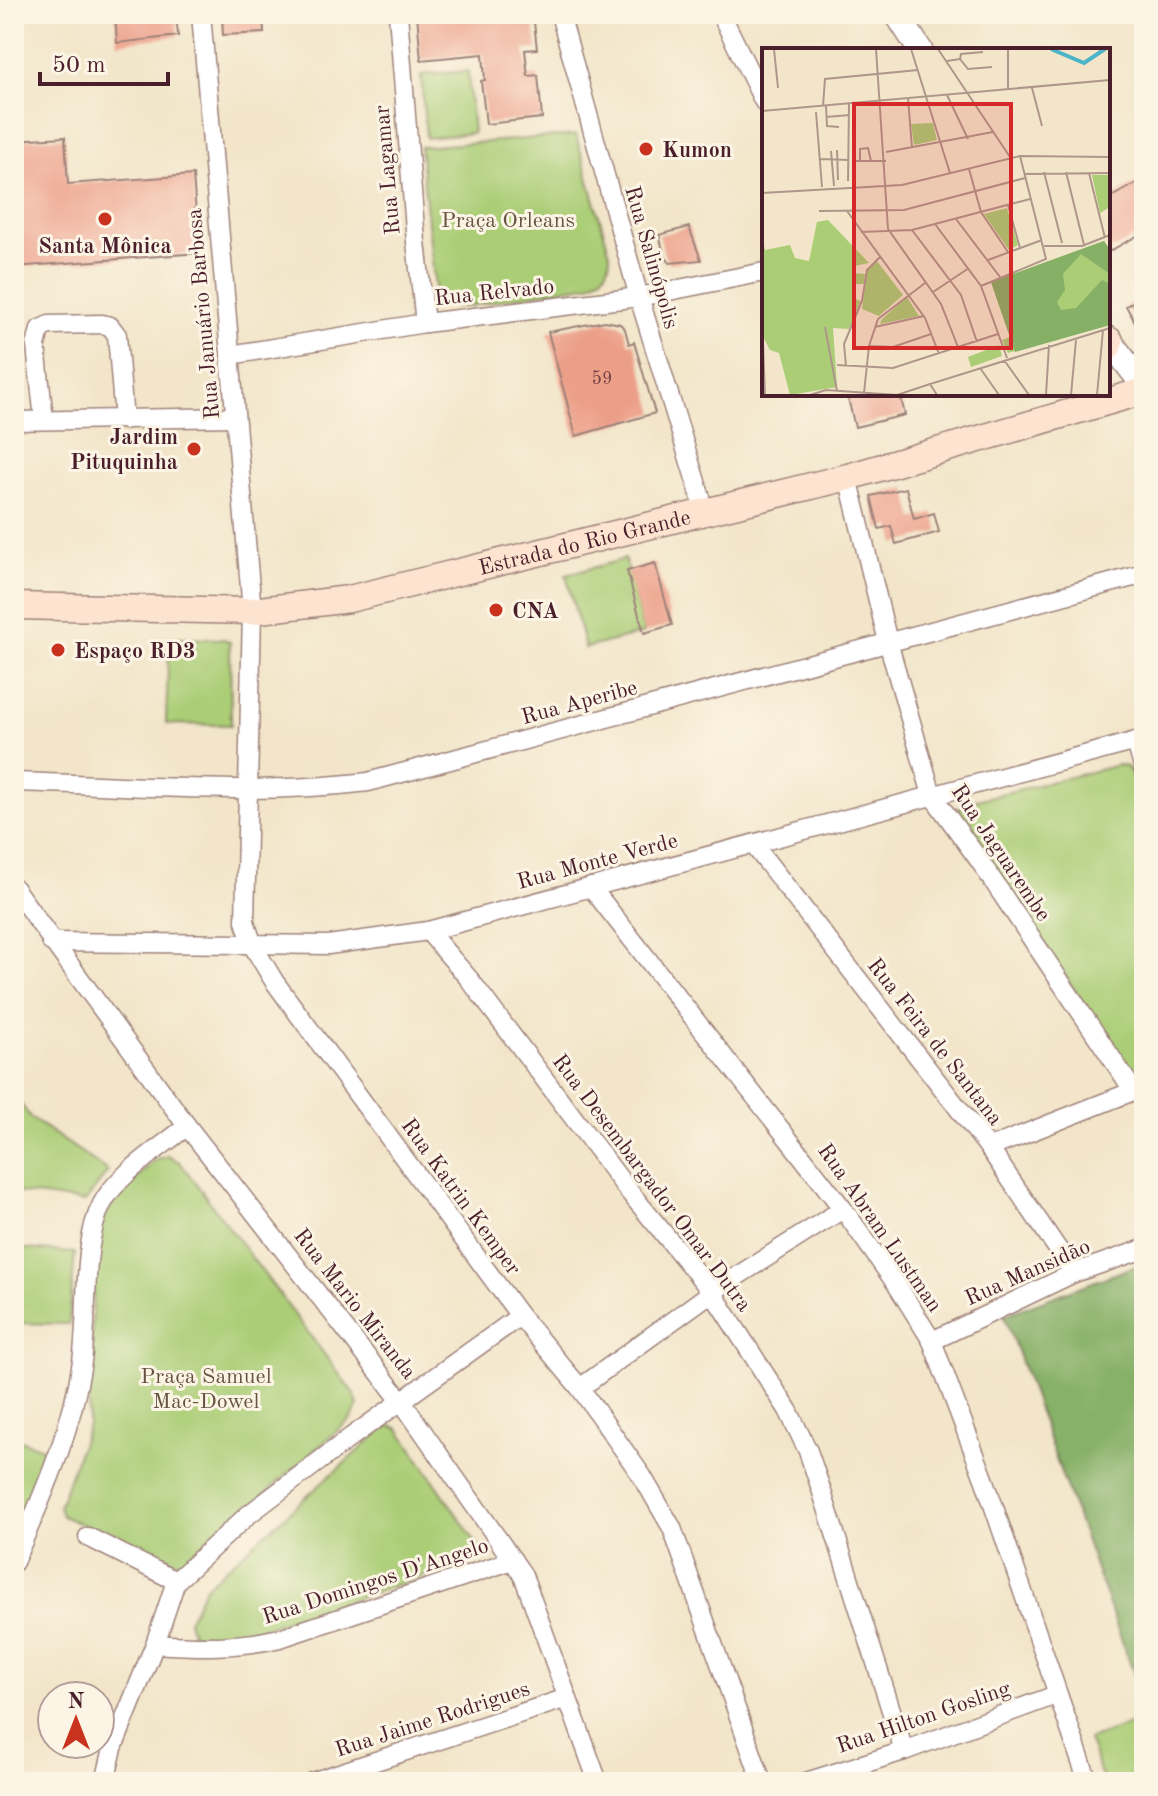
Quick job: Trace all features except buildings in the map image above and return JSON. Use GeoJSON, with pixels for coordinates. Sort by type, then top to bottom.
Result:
{"type":"FeatureCollection","features":[{"type":"Feature","properties":{"kind":"main road","name":"Estrada do Rio Grande"},"geometry":{"type":"LineString","coordinates":[[1110,396],[1144,388]]}},
{"type":"Feature","properties":{"kind":"main road","name":"Estrada do Rio Grande"},"geometry":{"type":"LineString","coordinates":[[14,606],[252,611],[349,599],[848,477],[1110,396]]}},
{"type":"Feature","properties":{"kind":"street","name":"Rua Januário Barbosa"},"geometry":{"type":"LineString","coordinates":[[201,14],[252,611]]}},
{"type":"Feature","properties":{"kind":"street","name":"Rua Lagamar"},"geometry":{"type":"LineString","coordinates":[[398,14],[425,323]]}},
{"type":"Feature","properties":{"kind":"street","name":"Rua Salinópolis"},"geometry":{"type":"LineString","coordinates":[[560,14],[639,297],[705,511]]}},
{"type":"Feature","properties":{"kind":"street"},"geometry":{"type":"LineString","coordinates":[[721,14],[762,98]]}},
{"type":"Feature","properties":{"kind":"street"},"geometry":{"type":"LineString","coordinates":[[897,14],[919,48]]}},
{"type":"Feature","properties":{"kind":"street","name":"Rua Relvado"},"geometry":{"type":"LineString","coordinates":[[230,355],[425,323],[639,297],[762,272]]}},
{"type":"Feature","properties":{"kind":"street"},"geometry":{"type":"LineString","coordinates":[[44,420],[36,346],[40,329],[49,325],[102,324],[115,330],[124,420]]}},
{"type":"Feature","properties":{"kind":"street"},"geometry":{"type":"LineString","coordinates":[[1110,343],[1144,388]]}},
{"type":"Feature","properties":{"kind":"street"},"geometry":{"type":"LineString","coordinates":[[14,421],[235,417]]}},
{"type":"Feature","properties":{"kind":"street","name":"Rua Jaguarembe"},"geometry":{"type":"LineString","coordinates":[[848,477],[888,642],[932,795],[1138,1089]]}},
{"type":"Feature","properties":{"kind":"street","name":"Rua Aperibe"},"geometry":{"type":"LineString","coordinates":[[14,782],[250,788],[368,782],[1144,574]]}},
{"type":"Feature","properties":{"kind":"street","name":"Rua Katrin Kemper"},"geometry":{"type":"LineString","coordinates":[[252,611],[245,921],[253,946],[274,981],[520,1316],[580,1388],[642,1476],[672,1528],[762,1782]]}},
{"type":"Feature","properties":{"kind":"street"},"geometry":{"type":"LineString","coordinates":[[1140,740],[1144,770]]}},
{"type":"Feature","properties":{"kind":"street","name":"Rua Monte Verde"},"geometry":{"type":"LineString","coordinates":[[51,942],[328,945],[428,931],[1140,740]]}},
{"type":"Feature","properties":{"kind":"street","name":"Rua Feira de Santana"},"geometry":{"type":"LineString","coordinates":[[753,844],[989,1148],[1074,1273]]}},
{"type":"Feature","properties":{"kind":"street","name":"Rua Abram Lustman"},"geometry":{"type":"LineString","coordinates":[[591,887],[843,1209],[932,1341],[986,1484],[1088,1782]]}},
{"type":"Feature","properties":{"kind":"street","name":"Rua Mario Miranda"},"geometry":{"type":"LineString","coordinates":[[14,888],[187,1126],[402,1402],[523,1575],[598,1782]]}},
{"type":"Feature","properties":{"kind":"street","name":"Rua Desembargador Omar Dutra"},"geometry":{"type":"LineString","coordinates":[[428,931],[470,980],[627,1189],[712,1292],[788,1410],[808,1451],[904,1751]]}},
{"type":"Feature","properties":{"kind":"street"},"geometry":{"type":"LineString","coordinates":[[989,1148],[1138,1089]]}},
{"type":"Feature","properties":{"kind":"street"},"geometry":{"type":"LineString","coordinates":[[14,1562],[45,1491],[71,1412],[82,1360],[90,1247],[102,1203],[119,1181],[187,1126]]}},
{"type":"Feature","properties":{"kind":"street"},"geometry":{"type":"LineString","coordinates":[[580,1388],[712,1292],[843,1209]]}},
{"type":"Feature","properties":{"kind":"street","name":"Rua Mansidão"},"geometry":{"type":"LineString","coordinates":[[932,1341],[1074,1273],[1144,1249]]}},
{"type":"Feature","properties":{"kind":"street"},"geometry":{"type":"LineString","coordinates":[[105,1782],[113,1748],[155,1644],[176,1581],[248,1515],[520,1316]]}},
{"type":"Feature","properties":{"kind":"street"},"geometry":{"type":"LineString","coordinates":[[88,1537],[176,1581]]}},
{"type":"Feature","properties":{"kind":"street","name":"Rua Domingos D'Angelo"},"geometry":{"type":"LineString","coordinates":[[155,1644],[215,1648],[246,1646],[280,1638],[513,1560]]}},
{"type":"Feature","properties":{"kind":"street","name":"Rua Hilton Gosling"},"geometry":{"type":"LineString","coordinates":[[806,1782],[904,1751],[1056,1695]]}},
{"type":"Feature","properties":{"kind":"street","name":"Rua Jaime Rodrigues"},"geometry":{"type":"LineString","coordinates":[[312,1782],[567,1698]]}},
{"type":"Feature","properties":{"kind":"green space"},"geometry":{"type":"Polygon","coordinates":[[[468,71],[473,133],[426,138],[421,75],[468,71]]]}},
{"type":"Feature","properties":{"kind":"green space","name":"Praça Orleans"},"geometry":{"type":"Polygon","coordinates":[[[576,135],[610,254],[605,272],[590,284],[464,307],[442,301],[435,288],[420,147],[576,135]]]}},
{"type":"Feature","properties":{"kind":"green space"},"geometry":{"type":"Polygon","coordinates":[[[625,559],[644,633],[585,648],[566,575],[625,559]]]}},
{"type":"Feature","properties":{"kind":"green space"},"geometry":{"type":"Polygon","coordinates":[[[169,638],[224,639],[230,642],[231,725],[166,724],[169,638]]]}},
{"type":"Feature","properties":{"kind":"green space"},"geometry":{"type":"Polygon","coordinates":[[[1118,765],[1127,767],[1132,775],[1144,818],[1144,1073],[1131,1074],[960,820],[958,810],[965,803],[1118,765]]]}},
{"type":"Feature","properties":{"kind":"green space"},"geometry":{"type":"Polygon","coordinates":[[[14,1095],[31,1118],[108,1171],[85,1202],[14,1192],[14,1095]]]}},
{"type":"Feature","properties":{"kind":"green space","name":"Praça Samuel Mac-Dowel"},"geometry":{"type":"Polygon","coordinates":[[[167,1156],[180,1162],[354,1394],[358,1405],[352,1418],[192,1557],[180,1561],[167,1561],[62,1516],[59,1507],[88,1425],[96,1232],[106,1208],[155,1160],[167,1156]]]}},
{"type":"Feature","properties":{"kind":"green space"},"geometry":{"type":"Polygon","coordinates":[[[14,1248],[75,1253],[69,1324],[14,1323],[14,1248]]]}},
{"type":"Feature","properties":{"kind":"green space"},"geometry":{"type":"Polygon","coordinates":[[[1144,1263],[1144,1702],[1004,1315],[1144,1263]]]}},
{"type":"Feature","properties":{"kind":"green space"},"geometry":{"type":"Polygon","coordinates":[[[392,1426],[399,1429],[479,1547],[477,1559],[239,1636],[204,1639],[192,1633],[188,1621],[205,1587],[384,1428],[392,1426]]]}},
{"type":"Feature","properties":{"kind":"green space"},"geometry":{"type":"Polygon","coordinates":[[[14,1438],[49,1450],[14,1536],[14,1438]]]}},
{"type":"Feature","properties":{"kind":"green space"},"geometry":{"type":"Polygon","coordinates":[[[1144,1720],[1144,1782],[1104,1782],[1088,1739],[1144,1720]]]}},
{"type":"Feature","properties":{"kind":"place","name":"Kumon"},"geometry":{"type":"Point","coordinates":[646,149]}},
{"type":"Feature","properties":{"kind":"place","name":"Santa Mônica"},"geometry":{"type":"Point","coordinates":[105,219]}},
{"type":"Feature","properties":{"kind":"place","name":"Jardim Pituquinha"},"geometry":{"type":"Point","coordinates":[194,449]}},
{"type":"Feature","properties":{"kind":"place","name":"CNA"},"geometry":{"type":"Point","coordinates":[496,610]}},
{"type":"Feature","properties":{"kind":"place","name":"Espaço RD3"},"geometry":{"type":"Point","coordinates":[58,650]}}]}
